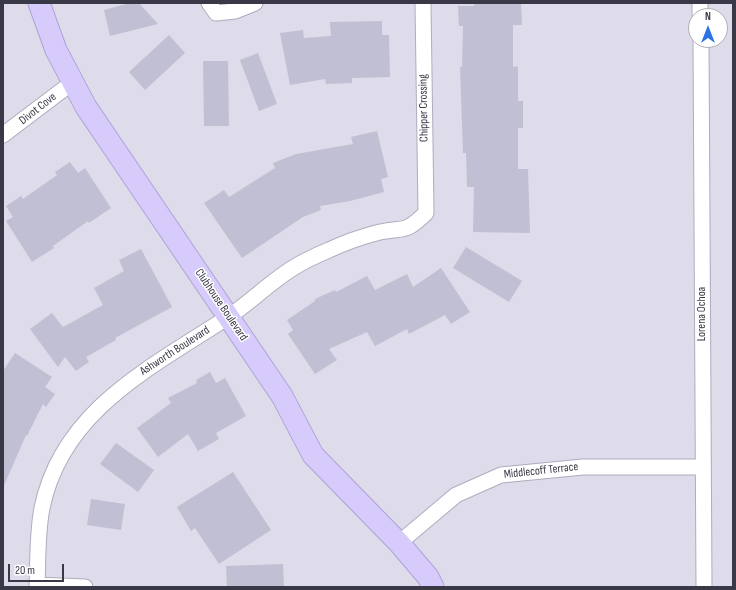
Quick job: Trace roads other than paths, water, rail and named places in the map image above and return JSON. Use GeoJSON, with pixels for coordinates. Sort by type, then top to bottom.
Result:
{"type":"FeatureCollection","features":[{"type":"Feature","properties":{"kind":"street","name":"Clubhouse Boulevard"},"geometry":{"type":"LineString","coordinates":[[39,3],[56,50],[86,107],[282,396],[313,455],[399,543],[428,577],[433,587]]}},
{"type":"Feature","properties":{"kind":"street"},"geometry":{"type":"LineString","coordinates":[[213,8],[235,11],[255,3]]}},
{"type":"Feature","properties":{"kind":"street","name":"Chipper Crossing"},"geometry":{"type":"LineString","coordinates":[[423,3],[426,213]]}},
{"type":"Feature","properties":{"kind":"street","name":"Lorena Ochoa"},"geometry":{"type":"LineString","coordinates":[[700,48],[704,587]]}},
{"type":"Feature","properties":{"kind":"street","name":"Divot Cove"},"geometry":{"type":"LineString","coordinates":[[3,135],[73,82]]}},
{"type":"Feature","properties":{"kind":"street","name":"Ashworth Boulevard"},"geometry":{"type":"LineString","coordinates":[[37,586],[39,532],[42,508],[53,472],[67,447],[82,425],[120,388],[162,358],[229,316],[294,268],[338,246],[380,232],[402,230],[413,226],[426,213]]}},
{"type":"Feature","properties":{"kind":"street","name":"Middlecoff Terrace"},"geometry":{"type":"LineString","coordinates":[[399,543],[456,495],[501,475],[583,467],[703,467]]}},
{"type":"Feature","properties":{"kind":"street"},"geometry":{"type":"LineString","coordinates":[[37,586],[85,587]]}}]}
